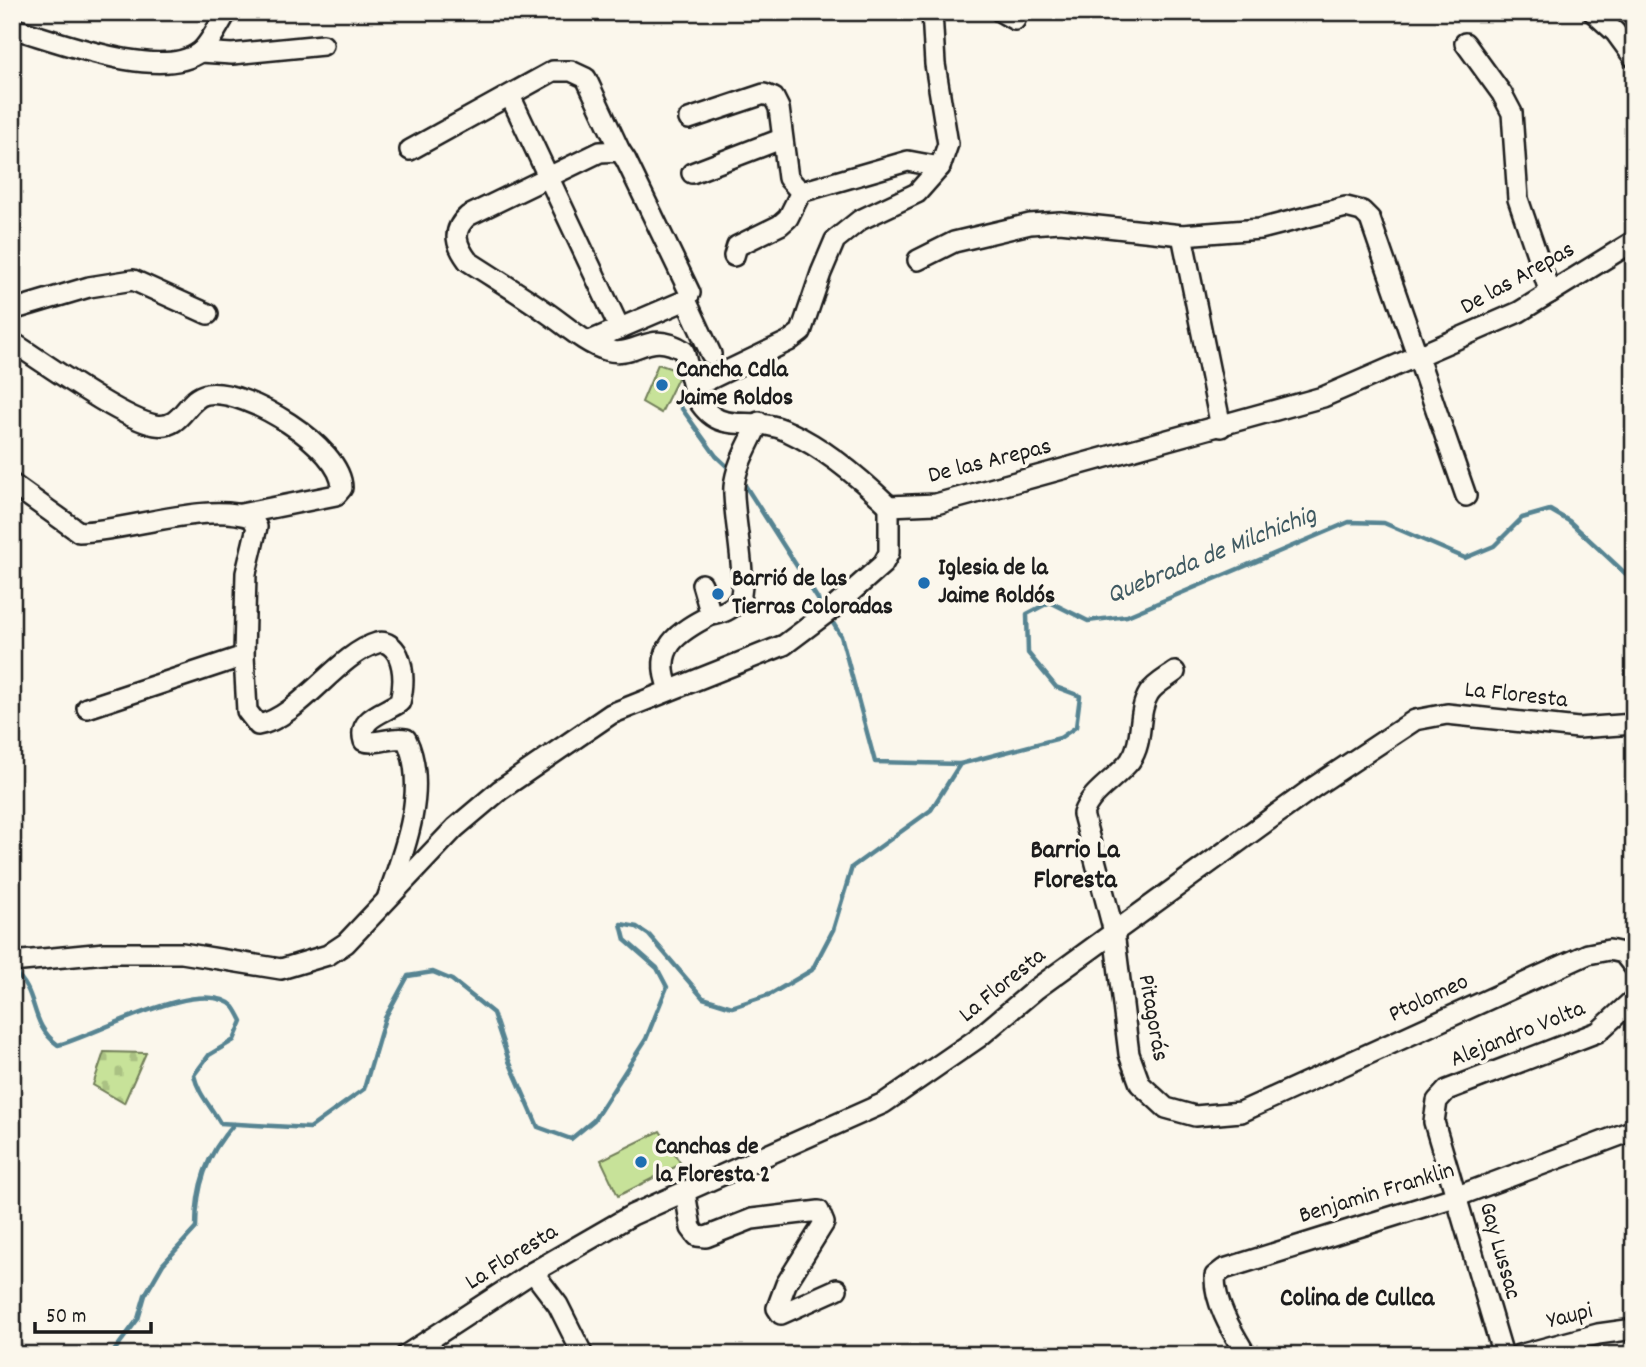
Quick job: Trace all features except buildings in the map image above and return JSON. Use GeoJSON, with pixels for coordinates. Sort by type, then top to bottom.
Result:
{"type":"FeatureCollection","features":[{"type":"Feature","properties":{"kind":"street"},"geometry":{"type":"LineString","coordinates":[[200,52],[227,12]]}},
{"type":"Feature","properties":{"kind":"street"},"geometry":{"type":"LineString","coordinates":[[695,396],[700,384],[789,341],[801,332],[835,240],[860,220],[917,193],[940,167],[948,144],[935,64],[932,12]]}},
{"type":"Feature","properties":{"kind":"street"},"geometry":{"type":"LineString","coordinates":[[1593,12],[1615,32],[1634,58]]}},
{"type":"Feature","properties":{"kind":"street"},"geometry":{"type":"LineString","coordinates":[[12,28],[113,58],[146,62],[178,61],[200,52],[232,54],[323,45]]}},
{"type":"Feature","properties":{"kind":"street"},"geometry":{"type":"LineString","coordinates":[[1465,43],[1503,94],[1512,113],[1518,198],[1550,293]]}},
{"type":"Feature","properties":{"kind":"street"},"geometry":{"type":"LineString","coordinates":[[410,150],[553,71],[571,71],[586,78],[690,293],[686,300],[590,341]]}},
{"type":"Feature","properties":{"kind":"street"},"geometry":{"type":"LineString","coordinates":[[689,119],[764,94],[774,98],[779,107],[788,178],[801,192]]}},
{"type":"Feature","properties":{"kind":"street"},"geometry":{"type":"LineString","coordinates":[[514,104],[620,329]]}},
{"type":"Feature","properties":{"kind":"street"},"geometry":{"type":"LineString","coordinates":[[692,173],[781,139]]}},
{"type":"Feature","properties":{"kind":"street"},"geometry":{"type":"LineString","coordinates":[[18,961],[106,953],[183,953],[281,969],[328,955],[346,943],[472,811],[500,790],[611,715],[669,689],[785,645],[883,564],[889,552],[889,506],[836,460],[790,432],[759,422],[723,422],[710,418],[695,396],[684,352],[663,341],[651,341],[624,350],[606,351],[468,261],[459,249],[456,235],[459,224],[468,216],[600,152],[620,152]]}},
{"type":"Feature","properties":{"kind":"street"},"geometry":{"type":"LineString","coordinates":[[734,256],[737,246],[788,218],[801,192],[908,161],[940,167]]}},
{"type":"Feature","properties":{"kind":"street"},"geometry":{"type":"LineString","coordinates":[[918,260],[954,242],[1030,224],[1060,222],[1182,235],[1260,229],[1346,207],[1362,211],[1370,219],[1420,356],[1466,496]]}},
{"type":"Feature","properties":{"kind":"street"},"geometry":{"type":"LineString","coordinates":[[1182,235],[1220,426]]}},
{"type":"Feature","properties":{"kind":"street","name":"De las Arepas"},"geometry":{"type":"LineString","coordinates":[[889,506],[936,505],[1323,397],[1519,312],[1634,241]]}},
{"type":"Feature","properties":{"kind":"street"},"geometry":{"type":"LineString","coordinates":[[12,310],[89,288],[133,280],[208,314]]}},
{"type":"Feature","properties":{"kind":"street"},"geometry":{"type":"LineString","coordinates":[[686,300],[696,316],[711,354]]}},
{"type":"Feature","properties":{"kind":"street"},"geometry":{"type":"LineString","coordinates":[[12,342],[109,403],[154,425],[168,425],[175,421],[193,402],[209,393],[243,399],[267,409],[306,436],[336,465],[342,478],[342,488],[336,495],[241,514],[195,515],[79,533],[12,484]]}},
{"type":"Feature","properties":{"kind":"street"},"geometry":{"type":"LineString","coordinates":[[669,689],[663,674],[672,639],[682,629],[730,609],[739,599],[741,591],[734,488],[741,463],[759,422]]}},
{"type":"Feature","properties":{"kind":"street"},"geometry":{"type":"LineString","coordinates":[[241,514],[252,518],[257,527],[246,573],[244,656],[247,711],[258,725],[267,723],[377,642],[387,643],[398,656],[404,673],[400,702],[368,720],[362,727],[364,741],[406,739],[413,764],[410,822],[405,850],[386,901]]}},
{"type":"Feature","properties":{"kind":"street"},"geometry":{"type":"LineString","coordinates":[[702,584],[711,615]]}},
{"type":"Feature","properties":{"kind":"street"},"geometry":{"type":"LineString","coordinates":[[87,708],[244,656]]}},
{"type":"Feature","properties":{"kind":"street","name":"Pitagorás"},"geometry":{"type":"LineString","coordinates":[[1175,672],[1151,690],[1145,702],[1140,745],[1115,779],[1092,797],[1083,814],[1114,932],[1129,1054],[1140,1084],[1167,1108],[1195,1116],[1241,1112]]}},
{"type":"Feature","properties":{"kind":"street","name":"La Floresta"},"geometry":{"type":"LineString","coordinates":[[406,1355],[533,1272],[632,1215],[884,1103],[978,1038],[1036,989],[1314,787],[1415,720],[1447,714],[1578,728],[1634,724]]}},
{"type":"Feature","properties":{"kind":"street","name":"Ptolomeo"},"geometry":{"type":"LineString","coordinates":[[1241,1112],[1588,954],[1609,950],[1623,953],[1634,967]]}},
{"type":"Feature","properties":{"kind":"street","name":"Alejandro Volta"},"geometry":{"type":"LineString","coordinates":[[1434,1122],[1437,1101],[1447,1090],[1598,1032],[1634,999]]}},
{"type":"Feature","properties":{"kind":"street","name":"Gay Lussac"},"geometry":{"type":"LineString","coordinates":[[1434,1122],[1503,1355]]}},
{"type":"Feature","properties":{"kind":"street","name":"Benjamin Franklin"},"geometry":{"type":"LineString","coordinates":[[1245,1355],[1230,1328],[1214,1285],[1215,1276],[1224,1269],[1458,1196],[1634,1130]]}},
{"type":"Feature","properties":{"kind":"street"},"geometry":{"type":"LineString","coordinates":[[685,1192],[691,1228],[697,1236],[706,1237],[752,1219],[819,1211],[824,1223],[786,1284],[777,1308],[781,1314],[790,1312],[837,1289]]}},
{"type":"Feature","properties":{"kind":"street"},"geometry":{"type":"LineString","coordinates":[[533,1272],[558,1305],[583,1355]]}},
{"type":"Feature","properties":{"kind":"street","name":"Yaupi"},"geometry":{"type":"LineString","coordinates":[[1519,1355],[1598,1334],[1634,1329]]}},
{"type":"Feature","properties":{"kind":"green space","name":"Cancha Cdla Jaime Roldos"},"geometry":{"type":"Polygon","coordinates":[[[658,364],[681,372],[661,413],[642,402],[658,364]]]}},
{"type":"Feature","properties":{"kind":"green space"},"geometry":{"type":"Polygon","coordinates":[[[104,1052],[146,1053],[124,1103],[93,1085],[104,1052]]]}},
{"type":"Feature","properties":{"kind":"green space","name":"Canchas de la Floresta 2"},"geometry":{"type":"Polygon","coordinates":[[[660,1131],[681,1164],[618,1196],[601,1160],[660,1131]]]}},
{"type":"Feature","properties":{"kind":"waterway"},"geometry":{"type":"LineString","coordinates":[[680,406],[716,456],[732,471]]}},
{"type":"Feature","properties":{"kind":"waterway"},"geometry":{"type":"LineString","coordinates":[[741,479],[823,607]]}},
{"type":"Feature","properties":{"kind":"waterway","name":"Quebrada de Milchichig"},"geometry":{"type":"LineString","coordinates":[[830,618],[841,636],[875,762],[960,764],[1060,738],[1076,727],[1080,696],[1056,687],[1028,653],[1027,614],[1050,602],[1088,621],[1127,616],[1349,522],[1384,523],[1465,558],[1494,546],[1522,518],[1550,510],[1569,521],[1626,574],[1634,576]]}},
{"type":"Feature","properties":{"kind":"waterway"},"geometry":{"type":"LineString","coordinates":[[12,970],[27,988],[42,1027],[58,1045],[173,1002],[198,998],[219,999],[234,1007],[242,1021],[234,1040],[209,1055],[194,1075],[220,1123],[310,1128],[364,1089],[385,1018],[408,976],[433,972],[452,980],[493,1013],[509,1061],[538,1127],[571,1139],[594,1120],[646,1039],[667,987],[657,968],[625,940],[621,924],[637,927],[649,935],[703,998],[732,1007],[771,994],[812,970],[833,930],[852,867],[931,810],[960,764]]}},
{"type":"Feature","properties":{"kind":"waterway"},"geometry":{"type":"LineString","coordinates":[[111,1355],[138,1319],[145,1295],[163,1264],[196,1228],[198,1198],[204,1172],[216,1147],[234,1124]]}},
{"type":"Feature","properties":{"kind":"place","name":"Cancha Cdla Jaime Roldos"},"geometry":{"type":"Point","coordinates":[662,385]}},
{"type":"Feature","properties":{"kind":"place","name":"Iglesia de la Jaime Roldós"},"geometry":{"type":"Point","coordinates":[924,583]}},
{"type":"Feature","properties":{"kind":"place","name":"Barrió de las Tierras Coloradas"},"geometry":{"type":"Point","coordinates":[718,594]}},
{"type":"Feature","properties":{"kind":"place","name":"Canchas de la Floresta 2"},"geometry":{"type":"Point","coordinates":[641,1162]}},
{"type":"Feature","properties":{"kind":"district","name":"Barrio La Floresta"},"geometry":{"type":"Point","coordinates":[1075,866]}},
{"type":"Feature","properties":{"kind":"district","name":"Colina de Cullca"},"geometry":{"type":"Point","coordinates":[1357,1299]}}]}
